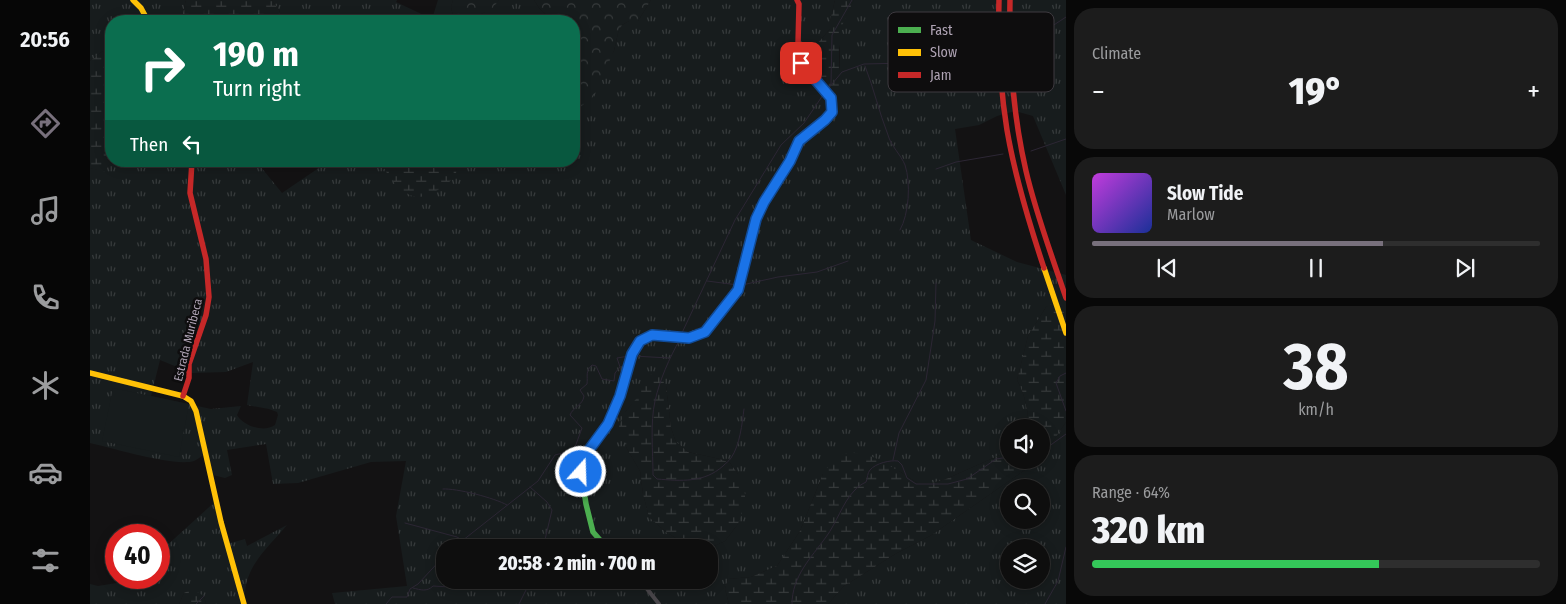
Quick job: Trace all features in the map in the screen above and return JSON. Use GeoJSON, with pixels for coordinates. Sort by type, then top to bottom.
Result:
{"type":"FeatureCollection","features":[{"type":"Feature","properties":{"kind":"main road"},"geometry":{"type":"LineString","coordinates":[[134,0],[145,15]]}},
{"type":"Feature","properties":{"kind":"main road"},"geometry":{"type":"LineString","coordinates":[[599,539],[593,532],[581,472],[586,454],[608,424],[620,396],[632,354],[640,341],[652,335],[689,338],[705,332],[738,290],[756,219],[764,202],[790,161],[799,141],[832,112],[831,98],[801,63],[798,44],[799,4],[797,0]]}},
{"type":"Feature","properties":{"kind":"main road"},"geometry":{"type":"LineString","coordinates":[[1002,92],[1011,150],[1027,214],[1066,333]]}},
{"type":"Feature","properties":{"kind":"main road"},"geometry":{"type":"LineString","coordinates":[[1013,92],[1020,141],[1033,197],[1066,298]]}},
{"type":"Feature","properties":{"kind":"main road","name":"Estrada Muribeca"},"geometry":{"type":"LineString","coordinates":[[192,167],[190,193],[206,259],[209,297],[206,315],[189,364],[189,378],[184,396],[191,401],[196,411],[220,522],[244,604]]}},
{"type":"Feature","properties":{"kind":"main road"},"geometry":{"type":"LineString","coordinates":[[90,373],[184,396]]}},
{"type":"Feature","properties":{"kind":"street"},"geometry":{"type":"LineString","coordinates":[[648,589],[660,604]]}},
{"type":"Feature","properties":{"kind":"green space"},"geometry":{"type":"Polygon","coordinates":[[[90,0],[186,0],[182,15],[105,15],[105,49],[90,61],[90,0]]]}},
{"type":"Feature","properties":{"kind":"green space"},"geometry":{"type":"Polygon","coordinates":[[[186,0],[272,0],[281,15],[182,15],[186,0]]]}},
{"type":"Feature","properties":{"kind":"green space"},"geometry":{"type":"Polygon","coordinates":[[[272,0],[397,0],[396,2],[424,15],[281,15],[272,0]]]}},
{"type":"Feature","properties":{"kind":"green space"},"geometry":{"type":"Polygon","coordinates":[[[438,0],[453,0],[451,7],[453,15],[433,15],[438,0]]]}},
{"type":"Feature","properties":{"kind":"green space"},"geometry":{"type":"Polygon","coordinates":[[[453,0],[499,0],[492,9],[479,15],[453,15],[451,7],[453,0]]]}},
{"type":"Feature","properties":{"kind":"green space"},"geometry":{"type":"Polygon","coordinates":[[[499,0],[534,0],[547,15],[480,15],[499,0]]]}},
{"type":"Feature","properties":{"kind":"green space"},"geometry":{"type":"Polygon","coordinates":[[[534,0],[651,0],[638,21],[629,21],[622,25],[614,51],[593,97],[580,107],[580,15],[547,15],[534,0]]]}},
{"type":"Feature","properties":{"kind":"green space"},"geometry":{"type":"Polygon","coordinates":[[[651,0],[835,0],[830,29],[817,44],[814,73],[832,95],[839,72],[838,32],[854,0],[1066,0],[1066,195],[1033,116],[1015,111],[997,116],[979,125],[955,129],[971,240],[1017,262],[1066,275],[1066,299],[1046,307],[1028,336],[1017,380],[1026,403],[1028,419],[1000,419],[1000,455],[946,479],[932,483],[919,484],[899,471],[823,474],[800,531],[777,566],[751,577],[728,579],[725,589],[729,604],[335,604],[332,593],[407,586],[396,516],[406,461],[371,462],[298,483],[273,484],[266,444],[227,450],[232,475],[225,478],[213,475],[207,453],[194,461],[173,461],[90,443],[90,168],[104,171],[107,167],[261,167],[282,193],[320,167],[383,167],[384,169],[456,173],[456,167],[580,167],[580,106],[614,51],[622,25],[629,21],[638,21],[651,0]],[[160,360],[151,396],[211,409],[241,406],[237,415],[249,425],[265,428],[275,425],[277,412],[247,405],[253,362],[226,372],[192,373],[160,360]],[[666,386],[636,400],[625,412],[626,447],[640,471],[649,517],[677,539],[436,539],[436,589],[718,589],[718,544],[725,541],[738,524],[738,474],[730,463],[688,452],[676,442],[671,428],[666,386]]]}},
{"type":"Feature","properties":{"kind":"green space"},"geometry":{"type":"Polygon","coordinates":[[[835,0],[854,0],[839,32],[841,39],[839,49],[839,89],[837,93],[832,95],[814,73],[813,60],[817,44],[830,29],[835,0]]]}},
{"type":"Feature","properties":{"kind":"green space"},"geometry":{"type":"Polygon","coordinates":[[[105,49],[105,167],[108,167],[104,172],[90,168],[90,61],[105,49]]]}},
{"type":"Feature","properties":{"kind":"green space"},"geometry":{"type":"Polygon","coordinates":[[[384,167],[457,167],[454,177],[446,185],[428,195],[418,197],[412,196],[401,189],[384,167]]]}},
{"type":"Feature","properties":{"kind":"green space"},"geometry":{"type":"Polygon","coordinates":[[[1062,298],[1066,299],[1066,422],[1050,445],[1050,419],[1028,419],[1026,403],[1017,380],[1028,336],[1046,307],[1062,298]]]}},
{"type":"Feature","properties":{"kind":"green space"},"geometry":{"type":"Polygon","coordinates":[[[653,373],[661,374],[666,386],[671,428],[676,442],[688,452],[730,463],[738,474],[745,494],[745,504],[738,524],[725,541],[718,544],[718,539],[677,539],[649,517],[640,471],[626,447],[619,426],[625,412],[636,399],[643,381],[653,373]]]}},
{"type":"Feature","properties":{"kind":"green space"},"geometry":{"type":"Polygon","coordinates":[[[113,388],[189,404],[179,457],[102,441],[113,388]]]}},
{"type":"Feature","properties":{"kind":"green space"},"geometry":{"type":"Polygon","coordinates":[[[1066,422],[1066,604],[828,604],[844,586],[897,553],[930,536],[1000,487],[1000,529],[1050,529],[1050,479],[1012,479],[1026,469],[1050,469],[1050,445],[1066,422]]]}},
{"type":"Feature","properties":{"kind":"green space"},"geometry":{"type":"Polygon","coordinates":[[[851,452],[873,457],[919,484],[946,479],[1000,455],[1000,469],[1026,469],[1012,479],[1000,479],[1000,487],[930,536],[897,553],[844,586],[828,604],[729,604],[725,589],[728,579],[751,577],[777,566],[800,531],[823,474],[835,457],[851,452]]]}},
{"type":"Feature","properties":{"kind":"green space"},"geometry":{"type":"Polygon","coordinates":[[[218,499],[227,544],[245,539],[247,546],[287,525],[264,551],[251,570],[245,591],[245,604],[206,604],[204,596],[184,593],[179,604],[90,604],[90,584],[98,586],[105,585],[105,589],[170,589],[170,543],[218,499]]]}},
{"type":"Feature","properties":{"kind":"green space"},"geometry":{"type":"Polygon","coordinates":[[[192,589],[204,596],[206,604],[179,604],[184,593],[192,589]]]}},
{"type":"Feature","properties":{"kind":"waterway"},"geometry":{"type":"LineString","coordinates":[[831,84],[832,35],[852,0]]}},
{"type":"Feature","properties":{"kind":"waterway"},"geometry":{"type":"LineString","coordinates":[[1054,25],[1066,17]]}},
{"type":"Feature","properties":{"kind":"waterway"},"geometry":{"type":"LineString","coordinates":[[827,90],[842,72],[864,64],[888,63]]}},
{"type":"Feature","properties":{"kind":"waterway"},"geometry":{"type":"LineString","coordinates":[[865,66],[889,139],[903,161],[907,172],[907,207],[900,230]]}},
{"type":"Feature","properties":{"kind":"waterway"},"geometry":{"type":"LineString","coordinates":[[681,335],[735,220],[781,145],[804,123],[823,95]]}},
{"type":"Feature","properties":{"kind":"waterway"},"geometry":{"type":"LineString","coordinates":[[1031,151],[1066,139]]}},
{"type":"Feature","properties":{"kind":"waterway"},"geometry":{"type":"LineString","coordinates":[[936,169],[956,162],[1003,154]]}},
{"type":"Feature","properties":{"kind":"waterway"},"geometry":{"type":"LineString","coordinates":[[742,285],[778,277],[817,272],[848,261]]}},
{"type":"Feature","properties":{"kind":"waterway"},"geometry":{"type":"LineString","coordinates":[[707,281],[738,285]]}},
{"type":"Feature","properties":{"kind":"waterway"},"geometry":{"type":"LineString","coordinates":[[893,460],[899,433],[926,380],[935,321],[936,283]]}},
{"type":"Feature","properties":{"kind":"waterway"},"geometry":{"type":"LineString","coordinates":[[680,339],[665,369],[653,410],[653,475],[657,479],[692,480],[716,472],[729,460],[737,447],[744,409]]}},
{"type":"Feature","properties":{"kind":"waterway"},"geometry":{"type":"LineString","coordinates":[[464,539],[538,481],[555,455],[574,450],[582,428],[570,415],[583,399],[584,396],[580,390],[587,384],[588,369],[592,365],[596,366],[602,379],[614,381],[615,373],[620,367],[617,358],[629,356]]}},
{"type":"Feature","properties":{"kind":"waterway"},"geometry":{"type":"LineString","coordinates":[[633,356],[669,358]]}},
{"type":"Feature","properties":{"kind":"waterway"},"geometry":{"type":"LineString","coordinates":[[1066,373],[1060,376],[1056,383],[1066,411]]}},
{"type":"Feature","properties":{"kind":"waterway"},"geometry":{"type":"LineString","coordinates":[[1050,446],[1066,434]]}},
{"type":"Feature","properties":{"kind":"waterway"},"geometry":{"type":"LineString","coordinates":[[792,604],[795,585],[803,568],[830,532],[850,496],[858,487],[866,482],[870,470],[883,462],[898,461],[902,465],[907,478],[916,484],[948,484],[967,479],[996,459],[1000,458]]}},
{"type":"Feature","properties":{"kind":"waterway"},"geometry":{"type":"LineString","coordinates":[[530,487],[547,502],[552,510],[545,539]]}},
{"type":"Feature","properties":{"kind":"waterway"},"geometry":{"type":"LineString","coordinates":[[443,489],[475,494],[507,505]]}},
{"type":"Feature","properties":{"kind":"waterway"},"geometry":{"type":"LineString","coordinates":[[405,523],[460,539]]}},
{"type":"Feature","properties":{"kind":"waterway"},"geometry":{"type":"LineString","coordinates":[[1045,604],[1058,581],[1066,547]]}},
{"type":"Feature","properties":{"kind":"waterway"},"geometry":{"type":"LineString","coordinates":[[386,604],[392,597],[407,597],[410,589],[418,584],[436,565]]}},
{"type":"Feature","properties":{"kind":"waterway"},"geometry":{"type":"LineString","coordinates":[[413,588],[426,590],[436,586]]}},
{"type":"Feature","properties":{"kind":"waterway"},"geometry":{"type":"LineString","coordinates":[[519,604],[526,589]]}},
{"type":"Feature","properties":{"kind":"waterway"},"geometry":{"type":"LineString","coordinates":[[196,604],[204,596]]}},
{"type":"Feature","properties":{"kind":"traffic: fast"},"geometry":{"type":"LineString","coordinates":[[599,539],[593,532],[581,472],[586,453],[608,424],[620,396],[632,354],[640,341],[652,335],[689,338],[705,332],[738,290],[756,219],[761,210]]}},
{"type":"Feature","properties":{"kind":"traffic: slow"},"geometry":{"type":"LineString","coordinates":[[133,0],[145,15]]}},
{"type":"Feature","properties":{"kind":"traffic: slow"},"geometry":{"type":"LineString","coordinates":[[1044,268],[1066,333]]}},
{"type":"Feature","properties":{"kind":"traffic: slow"},"geometry":{"type":"LineString","coordinates":[[90,373],[183,396],[191,401],[196,411],[221,522],[244,604]]}},
{"type":"Feature","properties":{"kind":"traffic: jam"},"geometry":{"type":"LineString","coordinates":[[761,210],[790,161],[799,141],[832,112],[831,99],[801,63],[798,44],[799,4],[797,0]]}},
{"type":"Feature","properties":{"kind":"traffic: jam"},"geometry":{"type":"LineString","coordinates":[[999,0],[999,12]]}},
{"type":"Feature","properties":{"kind":"traffic: jam"},"geometry":{"type":"LineString","coordinates":[[1010,0],[1010,12]]}},
{"type":"Feature","properties":{"kind":"traffic: jam"},"geometry":{"type":"LineString","coordinates":[[1002,92],[1014,165],[1044,268]]}},
{"type":"Feature","properties":{"kind":"traffic: jam"},"geometry":{"type":"LineString","coordinates":[[1014,92],[1018,129],[1034,203],[1066,298]]}},
{"type":"Feature","properties":{"kind":"traffic: jam"},"geometry":{"type":"LineString","coordinates":[[183,396],[189,378],[189,364],[206,315],[209,297],[206,259],[190,193],[192,167]]}},
{"type":"Feature","properties":{"kind":"route"},"geometry":{"type":"LineString","coordinates":[[581,472],[586,454],[608,424],[620,396],[632,354],[640,341],[652,335],[689,338],[705,332],[738,290],[756,219],[764,202],[790,161],[799,141],[832,112],[831,98],[801,63]]}}]}
